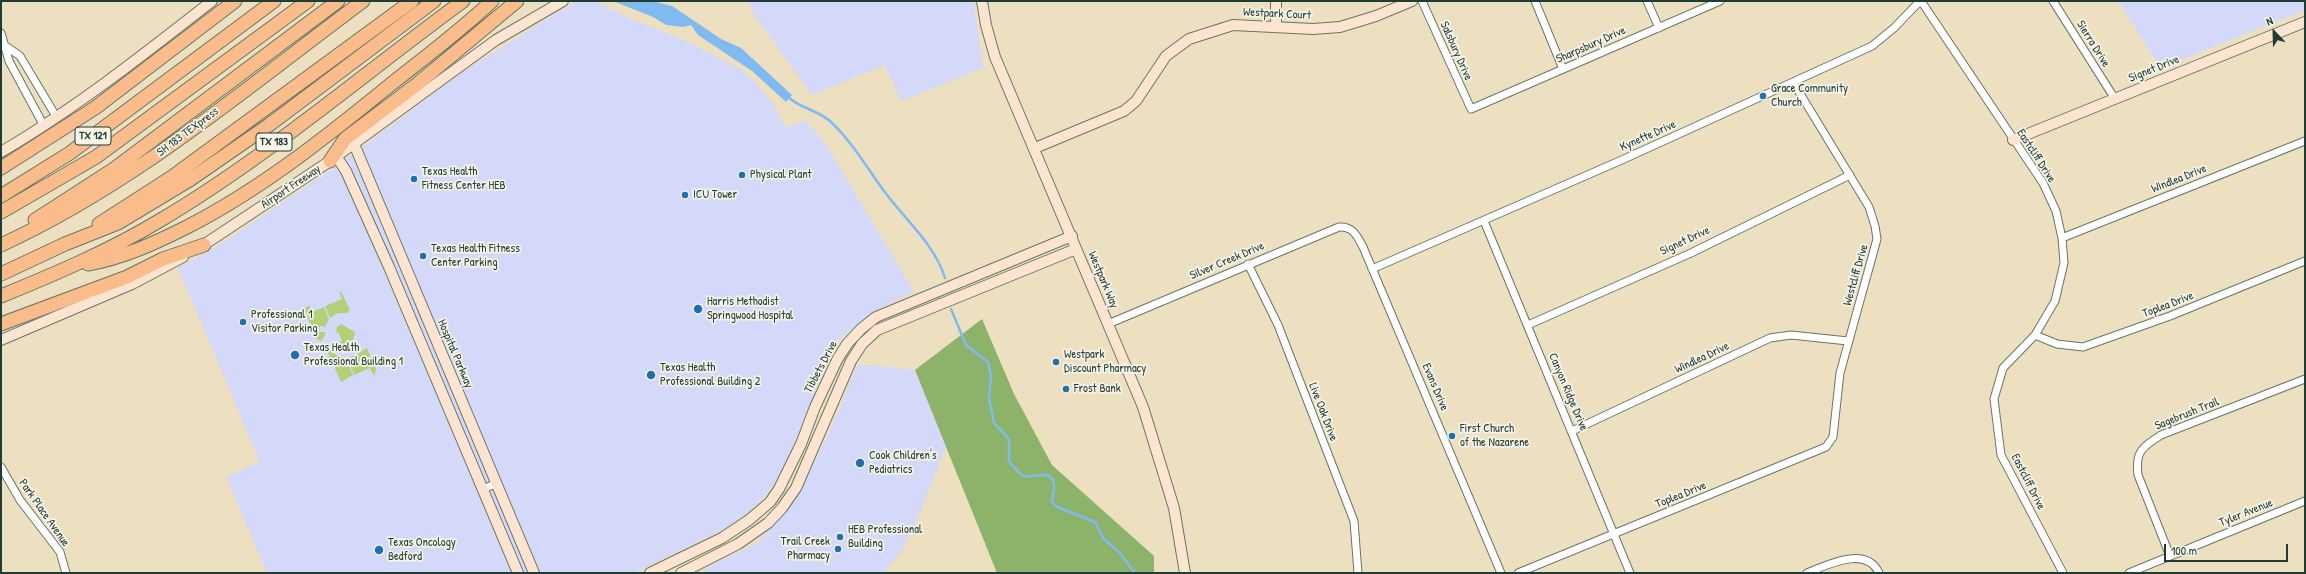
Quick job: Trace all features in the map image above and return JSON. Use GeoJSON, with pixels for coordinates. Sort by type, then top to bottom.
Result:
{"type":"FeatureCollection","features":[{"type":"Feature","properties":{"kind":"highway"},"geometry":{"type":"LineString","coordinates":[[1,168],[95,108],[235,1]]}},
{"type":"Feature","properties":{"kind":"highway"},"geometry":{"type":"LineString","coordinates":[[237,28],[249,12],[264,1]]}},
{"type":"Feature","properties":{"kind":"highway","name":"TX 121"},"geometry":{"type":"LineString","coordinates":[[1,196],[76,148],[274,1]]}},
{"type":"Feature","properties":{"kind":"highway"},"geometry":{"type":"LineString","coordinates":[[1,212],[96,157],[308,1]]}},
{"type":"Feature","properties":{"kind":"highway"},"geometry":{"type":"LineString","coordinates":[[1,241],[114,169],[338,1]]}},
{"type":"Feature","properties":{"kind":"highway","name":"SH 183 TEXpress"},"geometry":{"type":"LineString","coordinates":[[1,245],[78,206],[158,155],[363,1]]}},
{"type":"Feature","properties":{"kind":"highway"},"geometry":{"type":"LineString","coordinates":[[65,244],[172,177],[412,1]]}},
{"type":"Feature","properties":{"kind":"highway"},"geometry":{"type":"LineString","coordinates":[[1,274],[65,244],[118,223],[208,168],[434,1]]}},
{"type":"Feature","properties":{"kind":"highway","name":"TX 183"},"geometry":{"type":"LineString","coordinates":[[75,266],[159,221],[238,170],[463,1]]}},
{"type":"Feature","properties":{"kind":"highway"},"geometry":{"type":"LineString","coordinates":[[1,296],[75,266],[108,261],[128,254],[168,237],[239,198],[276,174],[317,144],[492,1]]}},
{"type":"Feature","properties":{"kind":"highway"},"geometry":{"type":"LineString","coordinates":[[333,159],[345,139],[416,85],[517,1]]}},
{"type":"Feature","properties":{"kind":"highway"},"geometry":{"type":"LineString","coordinates":[[1,324],[127,277],[163,259],[204,245]]}},
{"type":"Feature","properties":{"kind":"street"},"geometry":{"type":"LineString","coordinates":[[1,152],[57,118],[109,81],[212,1]]}},
{"type":"Feature","properties":{"kind":"street","name":"Airport Freeway"},"geometry":{"type":"LineString","coordinates":[[1,340],[132,284],[204,245],[333,159],[496,40],[563,1]]}},
{"type":"Feature","properties":{"kind":"street","name":"Westpark Way"},"geometry":{"type":"LineString","coordinates":[[982,1],[995,57],[1130,373],[1158,451],[1174,508],[1184,573]]}},
{"type":"Feature","properties":{"kind":"street"},"geometry":{"type":"LineString","coordinates":[[1276,1],[1276,27]]}},
{"type":"Feature","properties":{"kind":"street","name":"Westpark Court"},"geometry":{"type":"LineString","coordinates":[[1035,148],[1124,111],[1136,101],[1166,56],[1189,39],[1233,25],[1313,29],[1340,27],[1376,16],[1412,1]]}},
{"type":"Feature","properties":{"kind":"street","name":"Salsbury Drive"},"geometry":{"type":"LineString","coordinates":[[1422,1],[1471,109]]}},
{"type":"Feature","properties":{"kind":"street"},"geometry":{"type":"LineString","coordinates":[[1535,1],[1563,69]]}},
{"type":"Feature","properties":{"kind":"street"},"geometry":{"type":"LineString","coordinates":[[1647,1],[1659,28]]}},
{"type":"Feature","properties":{"kind":"street","name":"Sharpsbury Drive"},"geometry":{"type":"LineString","coordinates":[[1471,109],[1720,1]]}},
{"type":"Feature","properties":{"kind":"street","name":"Kynette Drive"},"geometry":{"type":"LineString","coordinates":[[1372,269],[1484,221],[1872,46],[1894,28],[1921,1]]}},
{"type":"Feature","properties":{"kind":"street","name":"Eastcliff Drive"},"geometry":{"type":"LineString","coordinates":[[1921,1],[2043,183],[2056,211],[2062,238],[2064,264],[2055,301],[2035,336],[2003,368],[1994,399],[2001,455],[2063,573]]}},
{"type":"Feature","properties":{"kind":"street","name":"Sierra Drive"},"geometry":{"type":"LineString","coordinates":[[2053,1],[2115,99]]}},
{"type":"Feature","properties":{"kind":"street","name":"Signet Drive"},"geometry":{"type":"LineString","coordinates":[[2013,140],[2305,22]]}},
{"type":"Feature","properties":{"kind":"street"},"geometry":{"type":"LineString","coordinates":[[1,33],[7,47],[9,61],[44,126]]}},
{"type":"Feature","properties":{"kind":"street"},"geometry":{"type":"LineString","coordinates":[[7,47],[20,56],[57,118]]}},
{"type":"Feature","properties":{"kind":"street","name":"Westcliff Drive"},"geometry":{"type":"LineString","coordinates":[[1793,82],[1850,175],[1869,208],[1876,226],[1877,239],[1840,373],[1833,421]]}},
{"type":"Feature","properties":{"kind":"street","name":"Windlea Drive"},"geometry":{"type":"LineString","coordinates":[[2062,238],[2305,141]]}},
{"type":"Feature","properties":{"kind":"street","name":"Hospital Parkway"},"geometry":{"type":"LineString","coordinates":[[354,144],[495,484],[534,573]]}},
{"type":"Feature","properties":{"kind":"street"},"geometry":{"type":"LineString","coordinates":[[333,159],[346,171],[389,267],[518,573]]}},
{"type":"Feature","properties":{"kind":"street","name":"Signet Drive"},"geometry":{"type":"LineString","coordinates":[[1528,325],[1691,253],[1850,175]]}},
{"type":"Feature","properties":{"kind":"street","name":"Canyon Ridge Drive"},"geometry":{"type":"LineString","coordinates":[[1484,221],[1630,573]]}},
{"type":"Feature","properties":{"kind":"street","name":"Silver Creek Drive"},"geometry":{"type":"LineString","coordinates":[[1108,324],[1339,227],[1345,226],[1355,232]]}},
{"type":"Feature","properties":{"kind":"street","name":"Evans Drive"},"geometry":{"type":"LineString","coordinates":[[1355,232],[1501,573]]}},
{"type":"Feature","properties":{"kind":"street","name":"Tibbets Drive"},"geometry":{"type":"LineString","coordinates":[[650,573],[664,570],[722,538],[762,510],[779,489],[832,373],[847,344],[861,329],[876,317],[1072,236]]}},
{"type":"Feature","properties":{"kind":"street","name":"Tibbets Drive"},"geometry":{"type":"LineString","coordinates":[[681,573],[738,544],[768,523],[782,508],[801,478],[844,378],[862,344],[877,330],[898,320],[1076,249]]}},
{"type":"Feature","properties":{"kind":"street","name":"Toplea Drive"},"geometry":{"type":"LineString","coordinates":[[2035,336],[2057,344],[2083,348],[2170,316],[2305,261]]}},
{"type":"Feature","properties":{"kind":"street","name":"Live Oak Drive"},"geometry":{"type":"LineString","coordinates":[[1248,264],[1278,325],[1354,521],[1358,573]]}},
{"type":"Feature","properties":{"kind":"street"},"geometry":{"type":"LineString","coordinates":[[894,310],[898,320]]}},
{"type":"Feature","properties":{"kind":"street","name":"Windlea Drive"},"geometry":{"type":"LineString","coordinates":[[1572,431],[1770,338],[1791,335],[1848,340]]}},
{"type":"Feature","properties":{"kind":"street"},"geometry":{"type":"LineString","coordinates":[[832,373],[844,378]]}},
{"type":"Feature","properties":{"kind":"street","name":"Sagebrush Trail"},"geometry":{"type":"LineString","coordinates":[[2170,556],[2138,475],[2137,463],[2139,454],[2145,445],[2161,435],[2305,379]]}},
{"type":"Feature","properties":{"kind":"street","name":"Toplea Drive"},"geometry":{"type":"LineString","coordinates":[[1518,573],[1826,447],[1833,437],[1833,421]]}},
{"type":"Feature","properties":{"kind":"street","name":"Park Place Avenue"},"geometry":{"type":"LineString","coordinates":[[1,467],[20,500],[60,552],[66,573]]}},
{"type":"Feature","properties":{"kind":"street"},"geometry":{"type":"LineString","coordinates":[[787,472],[801,478]]}},
{"type":"Feature","properties":{"kind":"street"},"geometry":{"type":"LineString","coordinates":[[483,489],[495,484]]}},
{"type":"Feature","properties":{"kind":"street","name":"Tyler Avenue"},"geometry":{"type":"LineString","coordinates":[[2129,573],[2305,501]]}},
{"type":"Feature","properties":{"kind":"street"},"geometry":{"type":"LineString","coordinates":[[762,510],[768,523]]}},
{"type":"Feature","properties":{"kind":"street"},"geometry":{"type":"LineString","coordinates":[[1807,573],[1841,559],[1866,561],[1872,564],[1879,573]]}},
{"type":"Feature","properties":{"kind":"shaded area"},"geometry":{"type":"Polygon","coordinates":[[[576,1],[596,1],[626,17],[688,42],[740,69],[757,84],[773,104],[786,128],[805,120],[826,144],[914,292],[872,312],[839,340],[830,356],[787,461],[777,482],[766,495],[741,519],[730,526],[634,573],[267,573],[226,477],[260,462],[178,268],[227,240],[349,157],[464,71],[576,1]]]}},
{"type":"Feature","properties":{"kind":"shaded area"},"geometry":{"type":"Polygon","coordinates":[[[748,1],[974,1],[983,68],[901,101],[885,65],[812,95],[755,16],[748,1]]]}},
{"type":"Feature","properties":{"kind":"shaded area"},"geometry":{"type":"Polygon","coordinates":[[[2118,1],[2305,1],[2305,10],[2161,68],[2118,1]]]}},
{"type":"Feature","properties":{"kind":"shaded area"},"geometry":{"type":"Polygon","coordinates":[[[858,364],[915,370],[946,447],[919,515],[901,552],[884,573],[706,573],[704,569],[757,543],[784,514],[799,492],[827,437],[858,364]]]}},
{"type":"Feature","properties":{"kind":"green space"},"geometry":{"type":"Polygon","coordinates":[[[339,291],[342,293],[350,310],[347,313],[338,313],[330,318],[325,306],[342,299],[339,291]]]}},
{"type":"Feature","properties":{"kind":"green space"},"geometry":{"type":"Polygon","coordinates":[[[309,306],[312,312],[324,307],[329,319],[325,327],[320,326],[319,332],[325,332],[325,335],[321,341],[316,339],[304,308],[309,306]]]}},
{"type":"Feature","properties":{"kind":"green space"},"geometry":{"type":"Polygon","coordinates":[[[982,319],[1014,394],[1052,465],[1154,556],[1154,573],[997,573],[915,370],[982,319]]]}},
{"type":"Feature","properties":{"kind":"green space"},"geometry":{"type":"Polygon","coordinates":[[[341,324],[355,332],[352,344],[349,347],[342,345],[338,332],[336,333],[337,327],[341,324]]]}},
{"type":"Feature","properties":{"kind":"green space"},"geometry":{"type":"Polygon","coordinates":[[[326,348],[338,356],[346,358],[353,375],[341,382],[326,348]]]}},
{"type":"Feature","properties":{"kind":"green space"},"geometry":{"type":"Polygon","coordinates":[[[367,348],[376,369],[374,376],[370,368],[354,375],[348,358],[367,348]]]}},
{"type":"Feature","properties":{"kind":"water"},"geometry":{"type":"Polygon","coordinates":[[[613,1],[652,1],[672,6],[721,39],[741,48],[792,95],[786,102],[752,71],[698,35],[691,25],[683,27],[666,25],[653,17],[613,1]]]}},
{"type":"Feature","properties":{"kind":"waterway"},"geometry":{"type":"LineString","coordinates":[[788,97],[821,115],[840,131],[892,202],[918,232],[934,254],[945,278]]}},
{"type":"Feature","properties":{"kind":"waterway"},"geometry":{"type":"LineString","coordinates":[[951,309],[966,345],[988,362],[991,376],[989,399],[994,423],[1009,439],[1009,461],[1023,476],[1048,475],[1054,484],[1052,502],[1057,507],[1095,522],[1104,539],[1119,552],[1135,573]]}},
{"type":"Feature","properties":{"kind":"place","name":"Grace Community Church"},"geometry":{"type":"Point","coordinates":[1763,96]}},
{"type":"Feature","properties":{"kind":"place","name":"Physical Plant"},"geometry":{"type":"Point","coordinates":[742,175]}},
{"type":"Feature","properties":{"kind":"place","name":"Texas Health Fitness Center HEB"},"geometry":{"type":"Point","coordinates":[414,179]}},
{"type":"Feature","properties":{"kind":"place","name":"ICU Tower"},"geometry":{"type":"Point","coordinates":[685,195]}},
{"type":"Feature","properties":{"kind":"place","name":"Texas Health Fitness Center Parking"},"geometry":{"type":"Point","coordinates":[423,256]}},
{"type":"Feature","properties":{"kind":"place","name":"Harris Methodist Springwood Hospital"},"geometry":{"type":"Point","coordinates":[698,309]}},
{"type":"Feature","properties":{"kind":"place","name":"Professional 1 Visitor Parking"},"geometry":{"type":"Point","coordinates":[243,322]}},
{"type":"Feature","properties":{"kind":"place","name":"Texas Health Professional Building 1"},"geometry":{"type":"Point","coordinates":[295,355]}},
{"type":"Feature","properties":{"kind":"place","name":"Westpark Discount Pharmacy"},"geometry":{"type":"Point","coordinates":[1056,362]}},
{"type":"Feature","properties":{"kind":"place","name":"Texas Health Professional Building 2"},"geometry":{"type":"Point","coordinates":[651,375]}},
{"type":"Feature","properties":{"kind":"place","name":"Frost Bank"},"geometry":{"type":"Point","coordinates":[1066,389]}},
{"type":"Feature","properties":{"kind":"place","name":"First Church of the Nazarene"},"geometry":{"type":"Point","coordinates":[1452,436]}},
{"type":"Feature","properties":{"kind":"place","name":"Cook Children's Pediatrics"},"geometry":{"type":"Point","coordinates":[860,463]}},
{"type":"Feature","properties":{"kind":"place","name":"HEB Professional Building"},"geometry":{"type":"Point","coordinates":[840,537]}},
{"type":"Feature","properties":{"kind":"place","name":"Trail Creek Pharmacy"},"geometry":{"type":"Point","coordinates":[838,549]}},
{"type":"Feature","properties":{"kind":"place","name":"Texas Oncology Bedford"},"geometry":{"type":"Point","coordinates":[379,550]}}]}
